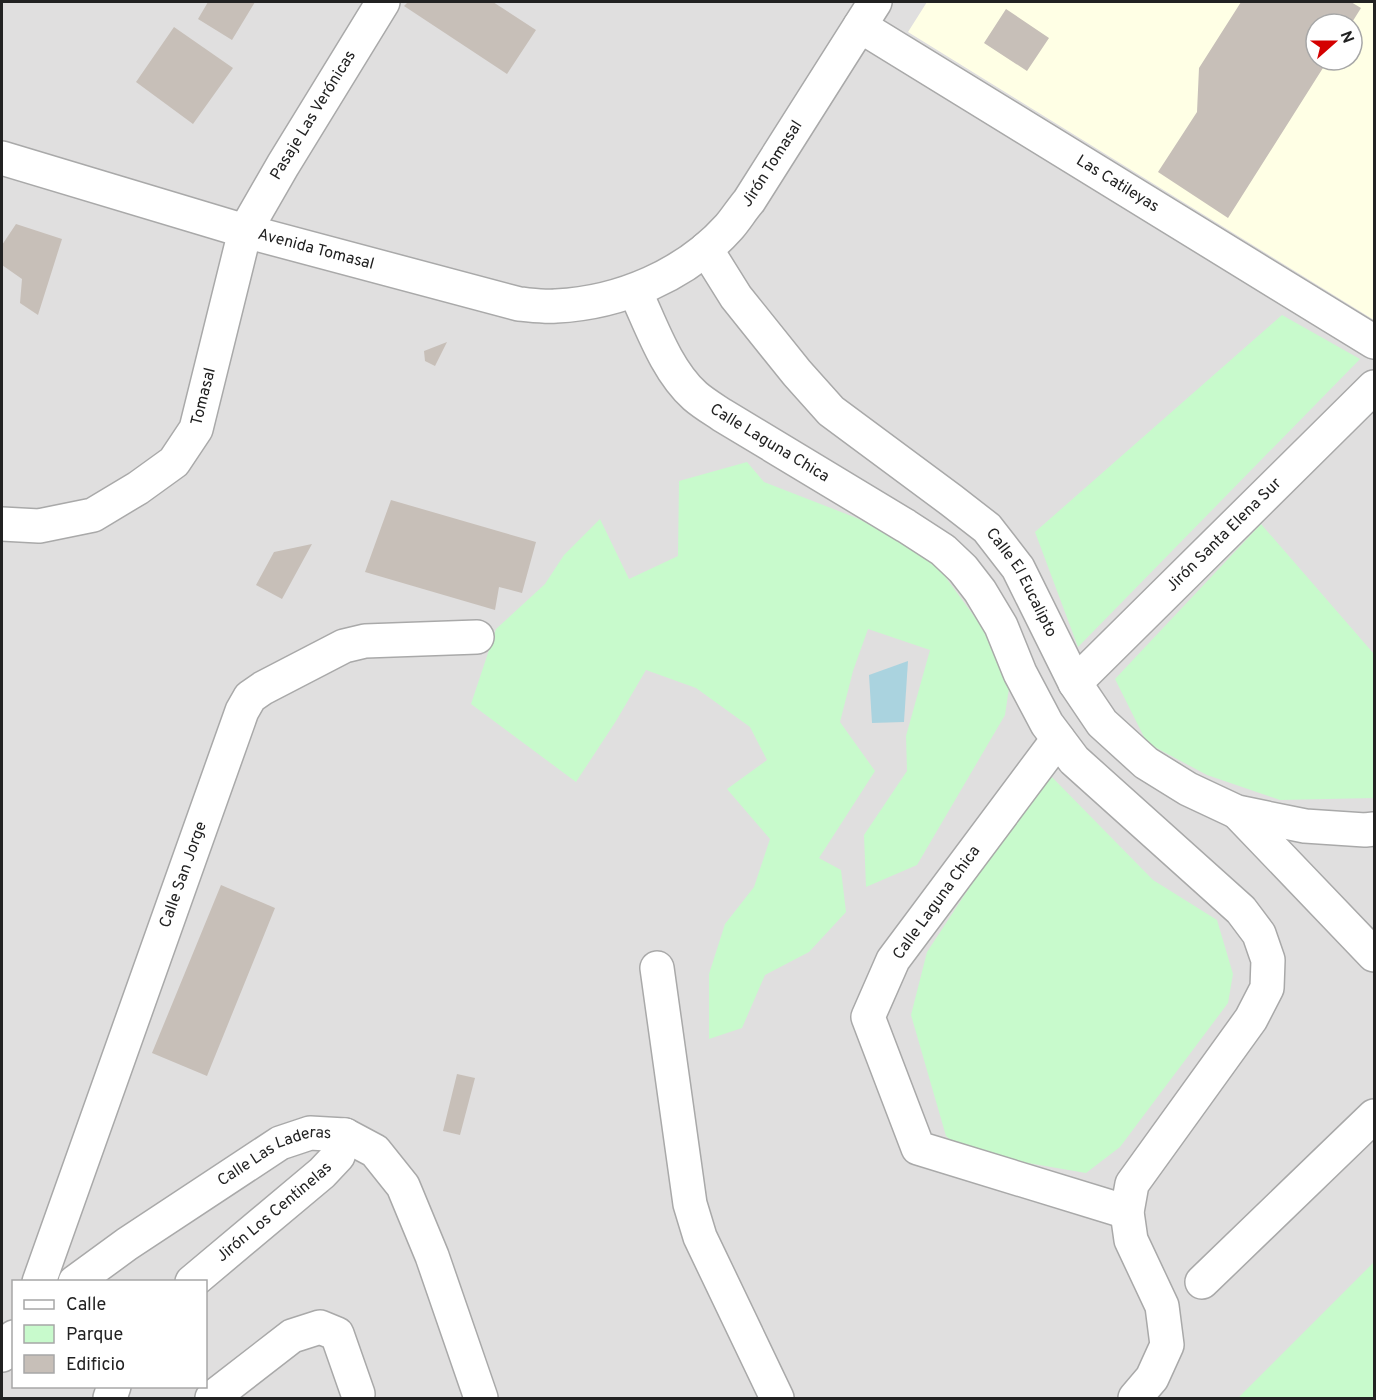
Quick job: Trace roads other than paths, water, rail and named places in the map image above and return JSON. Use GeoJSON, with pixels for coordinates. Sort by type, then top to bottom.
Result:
{"type":"FeatureCollection","features":[{"type":"Feature","properties":{"kind":"street","name":"Pasaje Las Verónicas"},"geometry":{"type":"LineString","coordinates":[[245,231],[383,2]]}},
{"type":"Feature","properties":{"kind":"street","name":"Jirón Tomasal"},"geometry":{"type":"LineString","coordinates":[[634,291],[671,273],[706,249],[729,227],[749,201],[868,14]]}},
{"type":"Feature","properties":{"kind":"street","name":"Las Catileyas"},"geometry":{"type":"LineString","coordinates":[[868,14],[1374,342]]}},
{"type":"Feature","properties":{"kind":"street","name":"Avenida Tomasal"},"geometry":{"type":"LineString","coordinates":[[2,158],[245,231],[519,304],[555,306],[593,302],[634,291]]}},
{"type":"Feature","properties":{"kind":"street","name":"Tomasal"},"geometry":{"type":"LineString","coordinates":[[2,524],[39,526],[93,515],[138,488],[174,462],[196,429],[245,231]]}},
{"type":"Feature","properties":{"kind":"street","name":"Calle El Eucalipto"},"geometry":{"type":"LineString","coordinates":[[706,249],[736,297],[831,411],[987,528],[1018,568],[1075,683],[1102,723],[1146,763],[1188,789],[1237,812],[1305,826],[1374,829]]}},
{"type":"Feature","properties":{"kind":"street","name":"Calle Laguna Chica"},"geometry":{"type":"LineString","coordinates":[[634,291],[663,351],[694,395],[722,416],[906,526],[943,550],[963,569],[980,591],[1001,626],[1020,673],[1047,724],[1074,760],[1241,910],[1259,934],[1268,960],[1267,988],[1251,1019],[1132,1184],[1126,1212],[1131,1240],[1162,1306],[1167,1345],[1152,1378],[1135,1398]]}},
{"type":"Feature","properties":{"kind":"street","name":"Jirón Santa Elena Sur"},"geometry":{"type":"LineString","coordinates":[[1075,683],[1374,387]]}},
{"type":"Feature","properties":{"kind":"street","name":"Calle San Jorge"},"geometry":{"type":"LineString","coordinates":[[39,1280],[242,711],[250,697],[344,646],[365,641],[477,637]]}},
{"type":"Feature","properties":{"kind":"street","name":"Calle Laguna Chica"},"geometry":{"type":"LineString","coordinates":[[1058,739],[893,960],[868,1017],[918,1148],[1126,1212]]}},
{"type":"Feature","properties":{"kind":"street"},"geometry":{"type":"LineString","coordinates":[[1237,812],[1374,955]]}},
{"type":"Feature","properties":{"kind":"street"},"geometry":{"type":"LineString","coordinates":[[657,968],[690,1204],[700,1237],[777,1398]]}},
{"type":"Feature","properties":{"kind":"street"},"geometry":{"type":"LineString","coordinates":[[1202,1282],[1374,1116]]}},
{"type":"Feature","properties":{"kind":"street","name":"Calle Las Laderas"},"geometry":{"type":"LineString","coordinates":[[76,1280],[280,1143],[310,1132],[345,1136],[375,1151],[402,1186],[432,1256],[481,1398]]}},
{"type":"Feature","properties":{"kind":"street","name":"Jirón Los Centinelas"},"geometry":{"type":"LineString","coordinates":[[193,1280],[322,1173],[338,1156],[345,1136]]}},
{"type":"Feature","properties":{"kind":"street"},"geometry":{"type":"LineString","coordinates":[[212,1398],[291,1336],[320,1327],[336,1334],[358,1394]]}},
{"type":"Feature","properties":{"kind":"street"},"geometry":{"type":"LineString","coordinates":[[2,1355],[12,1340]]}},
{"type":"Feature","properties":{"kind":"water"},"geometry":{"type":"Polygon","coordinates":[[[908,661],[904,722],[872,723],[869,675],[908,661]]]}}]}
